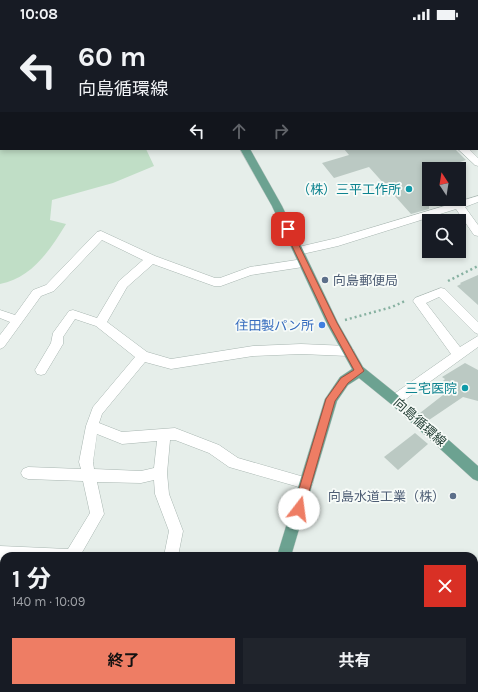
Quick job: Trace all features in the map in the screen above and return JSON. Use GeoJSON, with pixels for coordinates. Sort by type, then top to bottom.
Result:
{"type":"FeatureCollection","features":[{"type":"Feature","properties":{"kind":"main road","name":"向島循環線"},"geometry":{"type":"LineString","coordinates":[[246,150],[264,181],[303,263],[359,371],[395,400],[478,474]]}},
{"type":"Feature","properties":{"kind":"main road"},"geometry":{"type":"LineString","coordinates":[[285,552],[331,399],[344,381],[359,371]]}},
{"type":"Feature","properties":{"kind":"street"},"geometry":{"type":"LineString","coordinates":[[464,150],[478,163]]}},
{"type":"Feature","properties":{"kind":"street"},"geometry":{"type":"LineString","coordinates":[[466,203],[478,199]]}},
{"type":"Feature","properties":{"kind":"street"},"geometry":{"type":"LineString","coordinates":[[298,251],[338,242],[455,206]]}},
{"type":"Feature","properties":{"kind":"street"},"geometry":{"type":"LineString","coordinates":[[459,206],[478,232]]}},
{"type":"Feature","properties":{"kind":"street"},"geometry":{"type":"LineString","coordinates":[[0,344],[37,293],[50,288],[101,235],[151,259],[214,282],[221,282],[250,272],[303,263]]}},
{"type":"Feature","properties":{"kind":"street"},"geometry":{"type":"LineString","coordinates":[[100,323],[123,284],[151,259]]}},
{"type":"Feature","properties":{"kind":"street"},"geometry":{"type":"LineString","coordinates":[[459,355],[419,301],[441,292],[478,329]]}},
{"type":"Feature","properties":{"kind":"street"},"geometry":{"type":"LineString","coordinates":[[0,314],[18,320]]}},
{"type":"Feature","properties":{"kind":"street"},"geometry":{"type":"LineString","coordinates":[[41,370],[57,344],[57,336],[73,314],[100,323],[143,356],[171,364],[253,351],[301,349],[348,351]]}},
{"type":"Feature","properties":{"kind":"street"},"geometry":{"type":"LineString","coordinates":[[395,400],[478,341]]}},
{"type":"Feature","properties":{"kind":"street"},"geometry":{"type":"LineString","coordinates":[[75,552],[97,514],[86,462],[92,426],[98,411],[143,356]]}},
{"type":"Feature","properties":{"kind":"street"},"geometry":{"type":"LineString","coordinates":[[92,426],[122,438],[175,434],[214,449],[234,463],[306,483]]}},
{"type":"Feature","properties":{"kind":"street"},"geometry":{"type":"LineString","coordinates":[[164,435],[160,473],[162,494],[176,531],[172,552]]}},
{"type":"Feature","properties":{"kind":"street"},"geometry":{"type":"LineString","coordinates":[[28,473],[141,477],[160,473]]}},
{"type":"Feature","properties":{"kind":"green space"},"geometry":{"type":"Polygon","coordinates":[[[0,150],[146,150],[154,166],[113,183],[52,200],[50,220],[66,224],[47,253],[39,262],[22,276],[0,284],[0,150]]]}},
{"type":"Feature","properties":{"kind":"building","name":"（株）三平工作所"},"geometry":{"type":"Polygon","coordinates":[[[345,150],[456,150],[466,160],[460,162],[422,162],[422,206],[429,206],[429,209],[411,214],[369,167],[334,178],[322,163],[349,155],[345,150]]]}},
{"type":"Feature","properties":{"kind":"building"},"geometry":{"type":"Polygon","coordinates":[[[478,275],[478,305],[457,286],[461,284],[460,283],[478,275]]]}},
{"type":"Feature","properties":{"kind":"building","name":"三宅医院"},"geometry":{"type":"Polygon","coordinates":[[[465,363],[478,370],[478,401],[463,397],[429,420],[420,413],[452,388],[443,381],[445,379],[442,377],[465,363]]]}},
{"type":"Feature","properties":{"kind":"building"},"geometry":{"type":"Polygon","coordinates":[[[415,433],[428,444],[398,470],[384,457],[415,433]]]}},
{"type":"Feature","properties":{"kind":"place","name":"（株）三平工作所"},"geometry":{"type":"Point","coordinates":[409,189]}},
{"type":"Feature","properties":{"kind":"place","name":"向島郵便局"},"geometry":{"type":"Point","coordinates":[325,280]}},
{"type":"Feature","properties":{"kind":"place","name":"住田製パン所"},"geometry":{"type":"Point","coordinates":[322,325]}},
{"type":"Feature","properties":{"kind":"place","name":"三宅医院"},"geometry":{"type":"Point","coordinates":[465,388]}},
{"type":"Feature","properties":{"kind":"place","name":"向島水道工業（株）"},"geometry":{"type":"Point","coordinates":[453,496]}},
{"type":"Feature","properties":{"kind":"route"},"geometry":{"type":"LineString","coordinates":[[288,229],[333,324],[359,371],[344,381],[331,399],[299,509]]}}]}
